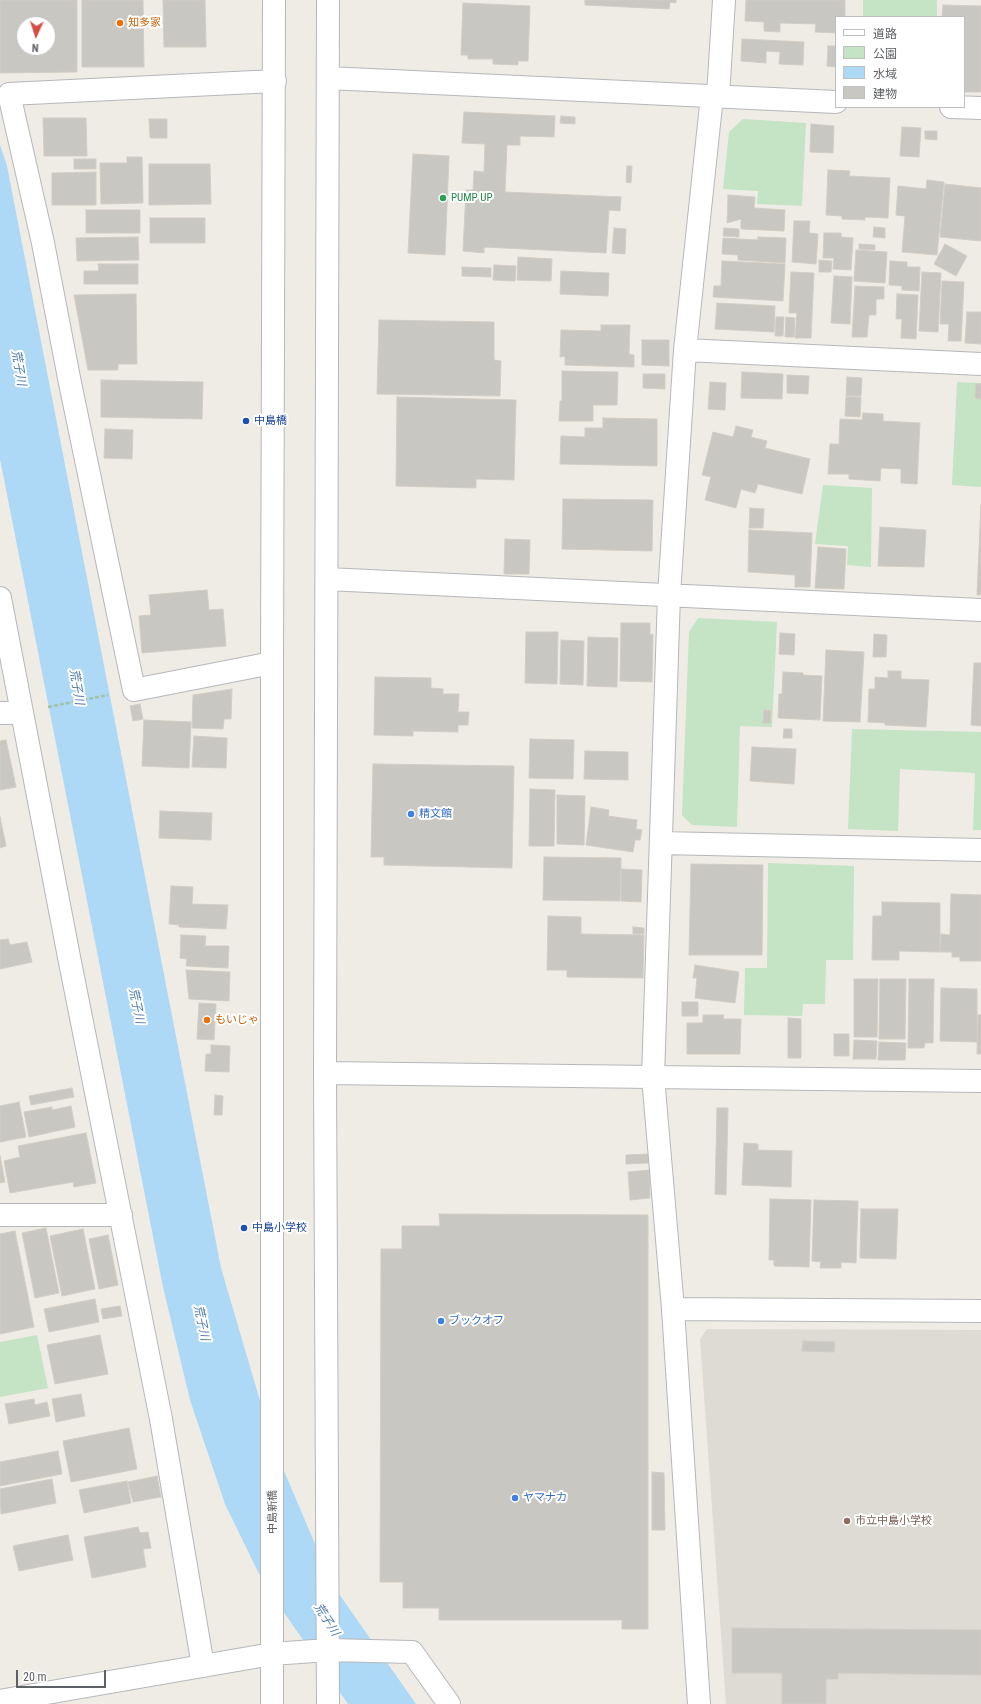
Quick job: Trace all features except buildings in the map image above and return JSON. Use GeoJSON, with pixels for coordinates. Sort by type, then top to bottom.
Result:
{"type":"FeatureCollection","features":[{"type":"Feature","properties":{"kind":"street","name":"中島新橋"},"geometry":{"type":"LineString","coordinates":[[272,1704],[272,663],[275,81],[274,0]]}},
{"type":"Feature","properties":{"kind":"street"},"geometry":{"type":"LineString","coordinates":[[328,0],[325,1073],[328,1698]]}},
{"type":"Feature","properties":{"kind":"street"},"geometry":{"type":"LineString","coordinates":[[698,1704],[672,1309],[653,1077],[669,595],[685,350],[715,96],[724,0]]}},
{"type":"Feature","properties":{"kind":"street"},"geometry":{"type":"LineString","coordinates":[[328,78],[835,102]]}},
{"type":"Feature","properties":{"kind":"street"},"geometry":{"type":"LineString","coordinates":[[272,663],[134,690],[70,383],[43,243],[9,94],[275,81]]}},
{"type":"Feature","properties":{"kind":"street"},"geometry":{"type":"LineString","coordinates":[[965,107],[981,108]]}},
{"type":"Feature","properties":{"kind":"street"},"geometry":{"type":"LineString","coordinates":[[685,350],[981,364]]}},
{"type":"Feature","properties":{"kind":"street"},"geometry":{"type":"LineString","coordinates":[[327,579],[981,610]]}},
{"type":"Feature","properties":{"kind":"street"},"geometry":{"type":"LineString","coordinates":[[0,598],[162,1419],[202,1666]]}},
{"type":"Feature","properties":{"kind":"street"},"geometry":{"type":"LineString","coordinates":[[0,713],[22,713]]}},
{"type":"Feature","properties":{"kind":"street"},"geometry":{"type":"LineString","coordinates":[[660,843],[981,850]]}},
{"type":"Feature","properties":{"kind":"street"},"geometry":{"type":"LineString","coordinates":[[325,1073],[981,1081]]}},
{"type":"Feature","properties":{"kind":"street"},"geometry":{"type":"LineString","coordinates":[[0,1215],[121,1215]]}},
{"type":"Feature","properties":{"kind":"street"},"geometry":{"type":"LineString","coordinates":[[672,1309],[981,1311]]}},
{"type":"Feature","properties":{"kind":"street"},"geometry":{"type":"LineString","coordinates":[[1,1699],[272,1654],[328,1650],[404,1652],[449,1704]]}},
{"type":"Feature","properties":{"kind":"path"},"geometry":{"type":"LineString","coordinates":[[43,708],[111,695]]}},
{"type":"Feature","properties":{"kind":"shaded area","name":"市立中島小学校"},"geometry":{"type":"Polygon","coordinates":[[[707,1329],[981,1330],[981,1704],[726,1704],[700,1339],[707,1329]]]}},
{"type":"Feature","properties":{"kind":"green space"},"geometry":{"type":"Polygon","coordinates":[[[863,0],[937,0],[937,16],[863,16],[863,0]]]}},
{"type":"Feature","properties":{"kind":"green space"},"geometry":{"type":"Polygon","coordinates":[[[743,119],[806,123],[802,206],[757,204],[758,191],[723,189],[729,132],[743,119]]]}},
{"type":"Feature","properties":{"kind":"green space"},"geometry":{"type":"Polygon","coordinates":[[[957,382],[981,383],[981,487],[952,485],[957,382]]]}},
{"type":"Feature","properties":{"kind":"green space"},"geometry":{"type":"Polygon","coordinates":[[[823,485],[872,488],[871,567],[847,565],[848,546],[815,544],[823,485]]]}},
{"type":"Feature","properties":{"kind":"green space"},"geometry":{"type":"Polygon","coordinates":[[[698,618],[777,622],[772,727],[740,726],[737,827],[692,825],[682,815],[689,632],[698,618]]]}},
{"type":"Feature","properties":{"kind":"green space"},"geometry":{"type":"Polygon","coordinates":[[[852,729],[981,732],[981,830],[973,830],[975,773],[900,769],[898,831],[848,829],[852,729]]]}},
{"type":"Feature","properties":{"kind":"green space"},"geometry":{"type":"Polygon","coordinates":[[[768,863],[854,866],[853,960],[826,960],[825,1004],[803,1004],[802,1016],[744,1015],[745,968],[767,968],[768,863]]]}},
{"type":"Feature","properties":{"kind":"green space"},"geometry":{"type":"Polygon","coordinates":[[[37,1335],[48,1388],[0,1397],[0,1342],[37,1335]]]}},
{"type":"Feature","properties":{"kind":"water","name":"荒子川"},"geometry":{"type":"Polygon","coordinates":[[[0,145],[7,166],[221,1268],[273,1445],[332,1584],[416,1704],[348,1704],[264,1584],[225,1504],[190,1400],[163,1287],[0,459],[0,145]]]}},
{"type":"Feature","properties":{"kind":"place","name":"知多家"},"geometry":{"type":"Point","coordinates":[120,23]}},
{"type":"Feature","properties":{"kind":"place","name":"PUMP UP"},"geometry":{"type":"Point","coordinates":[443,198]}},
{"type":"Feature","properties":{"kind":"place","name":"中島橋"},"geometry":{"type":"Point","coordinates":[246,421]}},
{"type":"Feature","properties":{"kind":"place","name":"精文館"},"geometry":{"type":"Point","coordinates":[411,814]}},
{"type":"Feature","properties":{"kind":"place","name":"もいじゃ"},"geometry":{"type":"Point","coordinates":[207,1020]}},
{"type":"Feature","properties":{"kind":"place","name":"中島小学校"},"geometry":{"type":"Point","coordinates":[244,1228]}},
{"type":"Feature","properties":{"kind":"place","name":"ブックオフ"},"geometry":{"type":"Point","coordinates":[441,1321]}},
{"type":"Feature","properties":{"kind":"place","name":"ヤマナカ"},"geometry":{"type":"Point","coordinates":[515,1498]}},
{"type":"Feature","properties":{"kind":"place","name":"市立中島小学校"},"geometry":{"type":"Point","coordinates":[847,1521]}}]}
